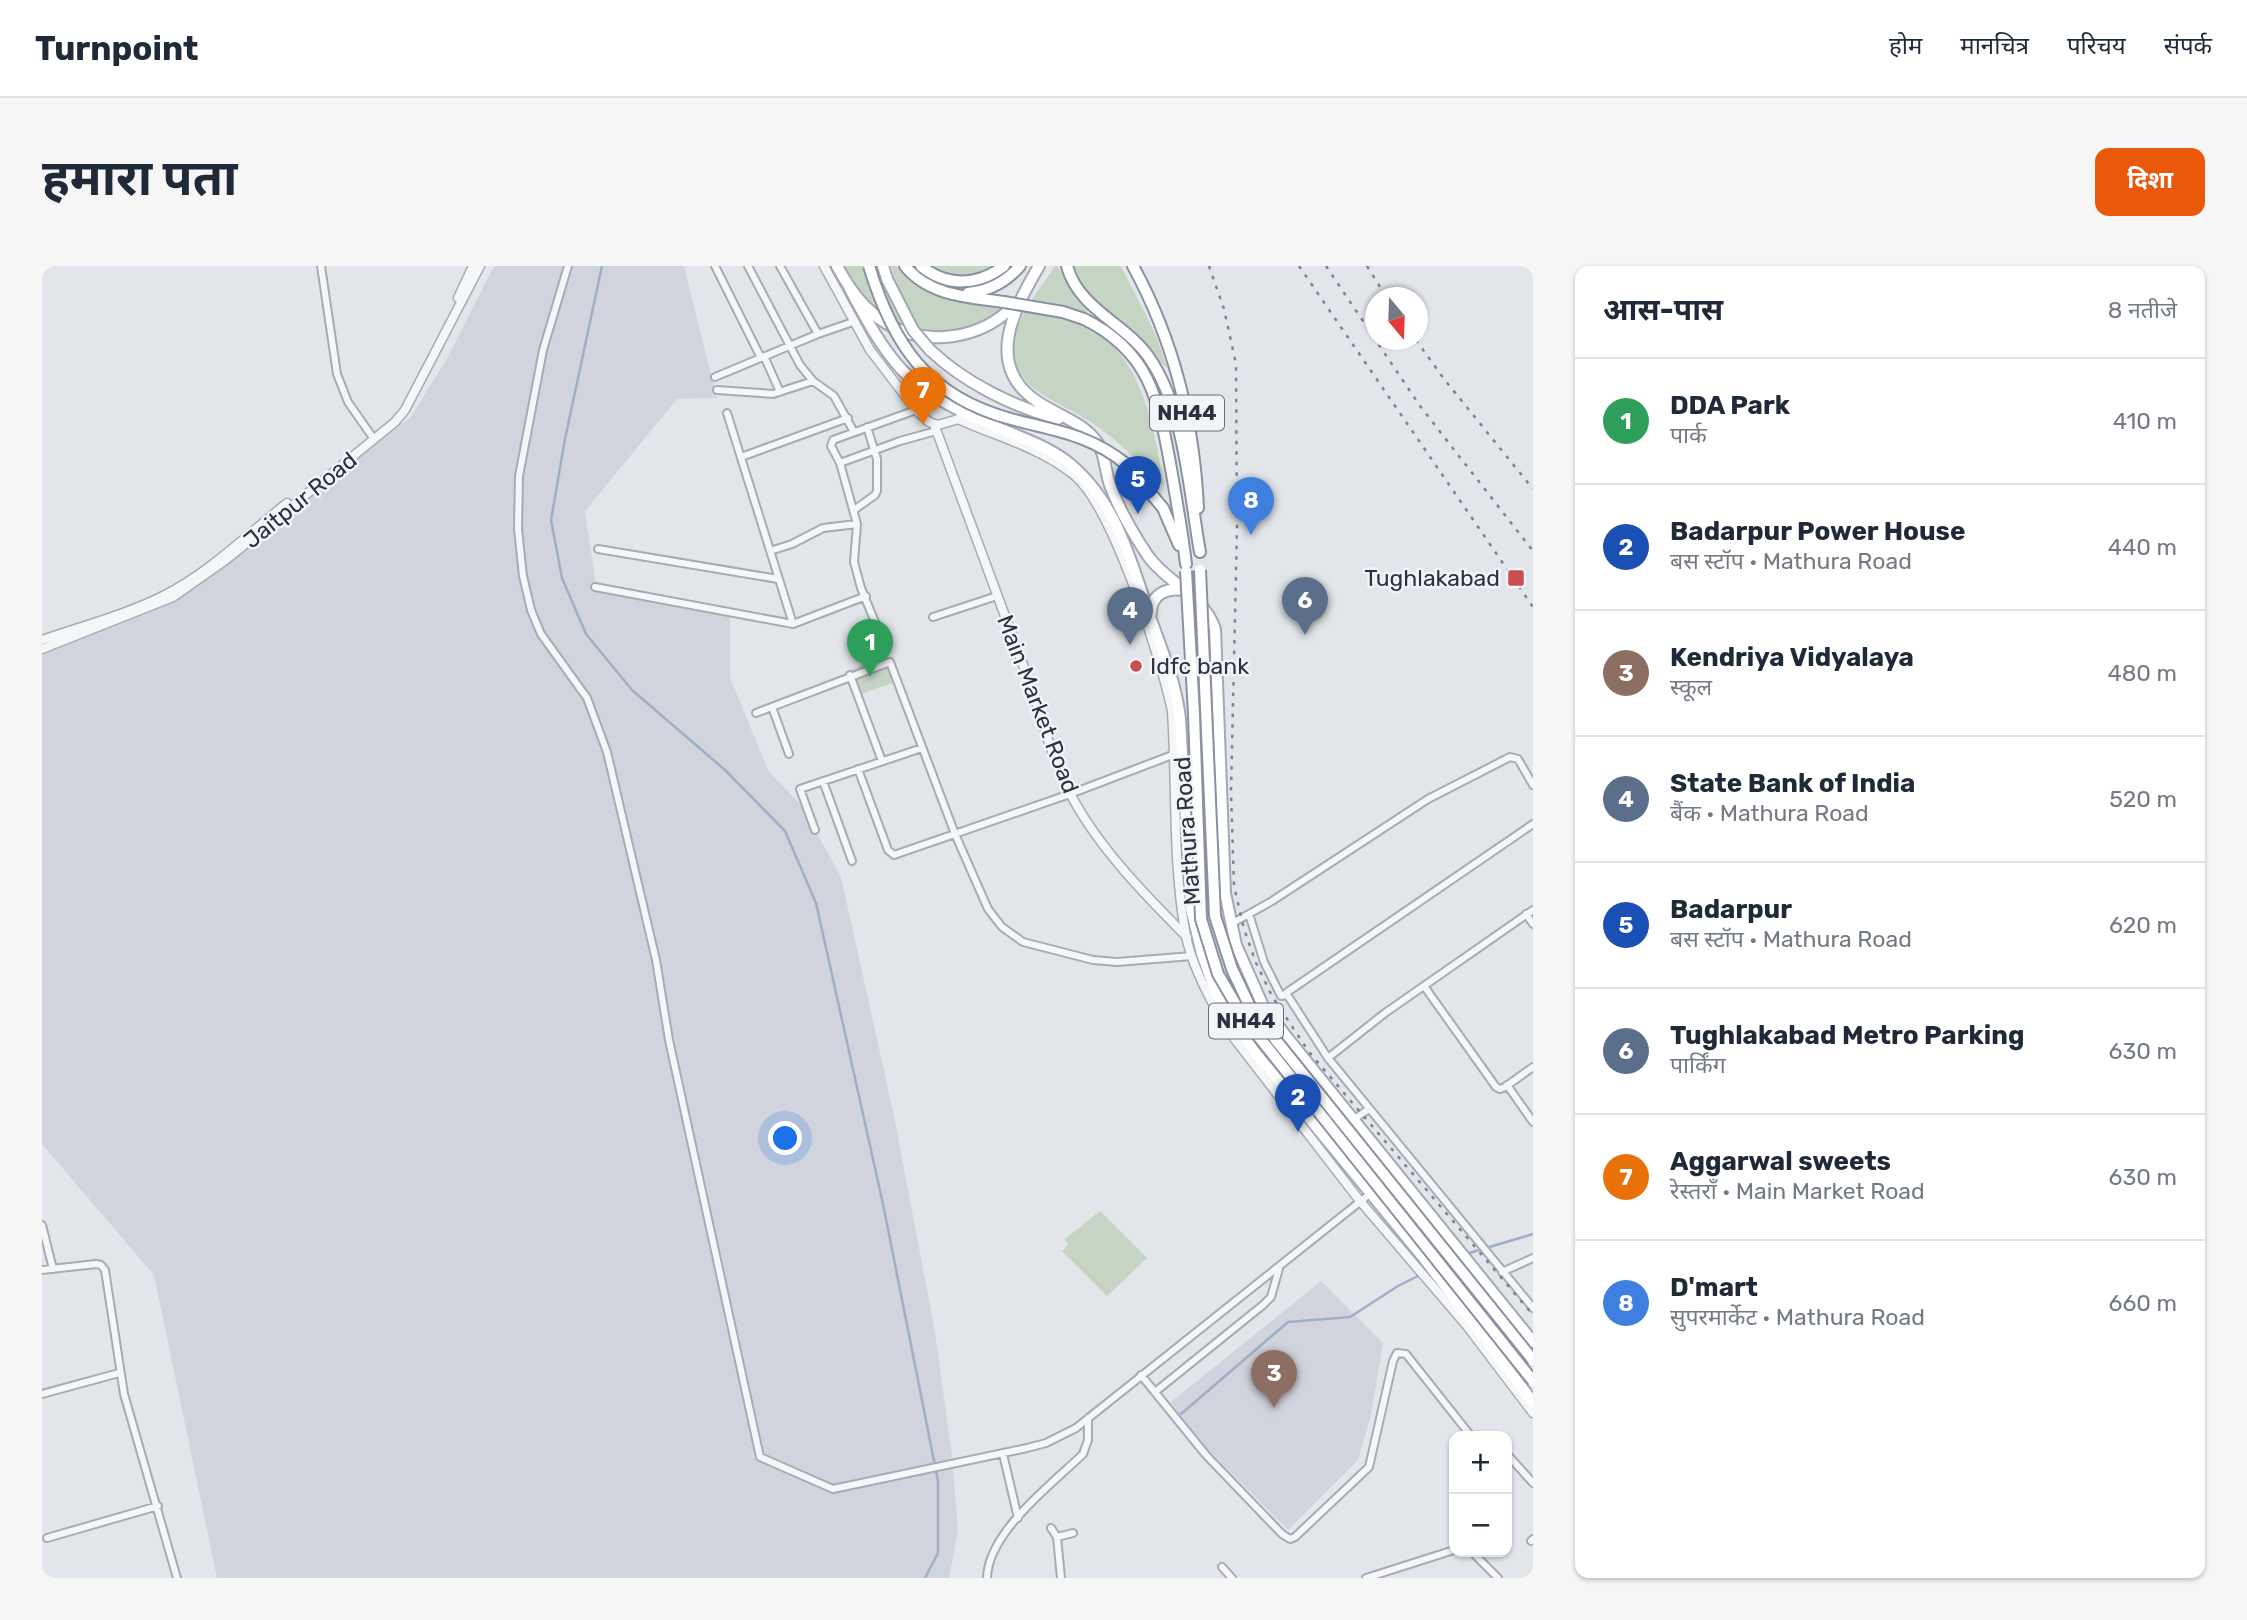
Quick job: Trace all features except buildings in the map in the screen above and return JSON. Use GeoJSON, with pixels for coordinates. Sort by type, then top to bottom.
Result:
{"type":"FeatureCollection","features":[{"type":"Feature","properties":{"kind":"main road"},"geometry":{"type":"LineString","coordinates":[[837,266],[850,289],[874,314],[896,328],[916,335],[942,338],[964,334],[994,323],[1014,306],[1023,294]]}},
{"type":"Feature","properties":{"kind":"main road","name":"Mathura Road"},"geometry":{"type":"LineString","coordinates":[[869,266],[893,331],[906,352],[924,372],[955,397],[981,410],[1072,433],[1118,457],[1163,508],[1186,564],[1201,919],[1218,974],[1243,1017],[1533,1381]]}},
{"type":"Feature","properties":{"kind":"main road"},"geometry":{"type":"LineString","coordinates":[[883,266],[913,330],[930,350],[953,370],[980,387],[1053,418],[1074,424]]}},
{"type":"Feature","properties":{"kind":"main road"},"geometry":{"type":"LineString","coordinates":[[905,266],[925,284],[944,292],[1073,315],[1097,325],[1127,349],[1150,385],[1160,412],[1186,564]]}},
{"type":"Feature","properties":{"kind":"main road"},"geometry":{"type":"LineString","coordinates":[[921,266],[939,278],[966,282],[988,276],[1004,266]]}},
{"type":"Feature","properties":{"kind":"main road"},"geometry":{"type":"LineString","coordinates":[[944,292],[982,291],[1004,281],[1020,266]]}},
{"type":"Feature","properties":{"kind":"main road"},"geometry":{"type":"LineString","coordinates":[[1039,266],[1013,316],[1008,337],[1008,354],[1012,372],[1028,394],[1074,424]]}},
{"type":"Feature","properties":{"kind":"main road"},"geometry":{"type":"LineString","coordinates":[[1067,266],[1080,294],[1130,335],[1149,357],[1158,373],[1181,444],[1200,552]]}},
{"type":"Feature","properties":{"kind":"main road","name":"Mathura Road"},"geometry":{"type":"LineString","coordinates":[[1133,266],[1163,330],[1184,399],[1196,475],[1216,916],[1231,968],[1251,1009],[1533,1360]]}},
{"type":"Feature","properties":{"kind":"main road","name":"Mathura Road"},"geometry":{"type":"LineString","coordinates":[[850,289],[878,338],[903,370],[963,417],[1054,453],[1090,484],[1116,523],[1176,688],[1196,952],[1217,996],[1254,1051],[1320,1139],[1371,1192],[1533,1402]]}},
{"type":"Feature","properties":{"kind":"main road","name":"Mathura Road"},"geometry":{"type":"LineString","coordinates":[[1074,424],[1092,436],[1100,448],[1111,487],[1148,555],[1162,572],[1191,594],[1208,612],[1215,629],[1225,893],[1236,945],[1263,1006],[1421,1206],[1533,1342]]}},
{"type":"Feature","properties":{"kind":"main road"},"geometry":{"type":"LineString","coordinates":[[1151,620],[1152,603],[1161,593],[1177,589],[1191,594]]}},
{"type":"Feature","properties":{"kind":"main road"},"geometry":{"type":"LineString","coordinates":[[1176,688],[1218,684]]}},
{"type":"Feature","properties":{"kind":"main road"},"geometry":{"type":"LineString","coordinates":[[1320,1139],[1353,1120]]}},
{"type":"Feature","properties":{"kind":"main road"},"geometry":{"type":"LineString","coordinates":[[1395,1223],[1421,1206]]}},
{"type":"Feature","properties":{"kind":"street"},"geometry":{"type":"LineString","coordinates":[[321,266],[337,374],[348,402],[371,435]]}},
{"type":"Feature","properties":{"kind":"street","name":"Jaitpur Road"},"geometry":{"type":"LineString","coordinates":[[42,640],[134,608],[174,590],[217,561],[392,418],[404,403],[474,266]]}},
{"type":"Feature","properties":{"kind":"street","name":"Jaitpur Road"},"geometry":{"type":"LineString","coordinates":[[42,649],[173,597],[228,559],[395,422],[405,410],[481,266]]}},
{"type":"Feature","properties":{"kind":"street"},"geometry":{"type":"LineString","coordinates":[[568,266],[543,350],[519,475],[518,529],[523,576],[531,610],[541,634],[587,698],[607,752],[656,960],[669,1040],[757,1451],[764,1460],[833,1489],[1046,1443],[1076,1428],[1371,1192]]}},
{"type":"Feature","properties":{"kind":"street"},"geometry":{"type":"LineString","coordinates":[[715,266],[780,392]]}},
{"type":"Feature","properties":{"kind":"street"},"geometry":{"type":"LineString","coordinates":[[748,266],[789,346],[813,381],[834,396],[854,432]]}},
{"type":"Feature","properties":{"kind":"street"},"geometry":{"type":"LineString","coordinates":[[780,266],[818,334]]}},
{"type":"Feature","properties":{"kind":"street"},"geometry":{"type":"LineString","coordinates":[[824,266],[853,322],[877,360],[916,410],[935,428]]}},
{"type":"Feature","properties":{"kind":"street"},"geometry":{"type":"LineString","coordinates":[[715,377],[853,322]]}},
{"type":"Feature","properties":{"kind":"street"},"geometry":{"type":"LineString","coordinates":[[717,390],[767,394],[813,381]]}},
{"type":"Feature","properties":{"kind":"street"},"geometry":{"type":"LineString","coordinates":[[886,649],[861,588],[854,562],[857,524],[840,463],[831,442],[916,410]]}},
{"type":"Feature","properties":{"kind":"street"},"geometry":{"type":"LineString","coordinates":[[727,413],[793,624]]}},
{"type":"Feature","properties":{"kind":"street"},"geometry":{"type":"LineString","coordinates":[[840,463],[963,417],[1055,461],[1091,493],[1126,570],[1161,665],[1172,711],[1180,884],[1186,936]]}},
{"type":"Feature","properties":{"kind":"street"},"geometry":{"type":"LineString","coordinates":[[741,457],[848,418]]}},
{"type":"Feature","properties":{"kind":"street"},"geometry":{"type":"LineString","coordinates":[[854,510],[876,494],[878,477],[875,449],[867,427]]}},
{"type":"Feature","properties":{"kind":"street","name":"Main Market Road"},"geometry":{"type":"LineString","coordinates":[[935,428],[1032,689],[1044,730],[1070,794],[1090,827],[1146,895],[1186,936],[1196,952]]}},
{"type":"Feature","properties":{"kind":"street"},"geometry":{"type":"LineString","coordinates":[[770,551],[792,544],[823,528],[857,524]]}},
{"type":"Feature","properties":{"kind":"street"},"geometry":{"type":"LineString","coordinates":[[598,549],[778,579]]}},
{"type":"Feature","properties":{"kind":"street"},"geometry":{"type":"LineString","coordinates":[[595,587],[793,624],[866,596]]}},
{"type":"Feature","properties":{"kind":"street"},"geometry":{"type":"LineString","coordinates":[[933,617],[997,596]]}},
{"type":"Feature","properties":{"kind":"street"},"geometry":{"type":"LineString","coordinates":[[756,713],[890,662],[955,834],[994,918],[1023,942],[1104,961],[1196,952]]}},
{"type":"Feature","properties":{"kind":"street"},"geometry":{"type":"LineString","coordinates":[[850,675],[882,761]]}},
{"type":"Feature","properties":{"kind":"street"},"geometry":{"type":"LineString","coordinates":[[772,707],[789,754]]}},
{"type":"Feature","properties":{"kind":"street"},"geometry":{"type":"LineString","coordinates":[[815,830],[800,791],[802,788],[922,748]]}},
{"type":"Feature","properties":{"kind":"street"},"geometry":{"type":"LineString","coordinates":[[858,769],[891,853],[899,854],[1175,754]]}},
{"type":"Feature","properties":{"kind":"street"},"geometry":{"type":"LineString","coordinates":[[1231,924],[1428,799],[1510,757],[1518,759],[1533,785]]}},
{"type":"Feature","properties":{"kind":"street"},"geometry":{"type":"LineString","coordinates":[[1524,770],[1533,765]]}},
{"type":"Feature","properties":{"kind":"street"},"geometry":{"type":"LineString","coordinates":[[822,781],[852,861]]}},
{"type":"Feature","properties":{"kind":"street"},"geometry":{"type":"LineString","coordinates":[[1286,995],[1287,991],[1306,977],[1533,824]]}},
{"type":"Feature","properties":{"kind":"street"},"geometry":{"type":"LineString","coordinates":[[1328,1058],[1424,986],[1533,910]]}},
{"type":"Feature","properties":{"kind":"street"},"geometry":{"type":"LineString","coordinates":[[1249,914],[1264,962],[1281,996],[1286,995]]}},
{"type":"Feature","properties":{"kind":"street"},"geometry":{"type":"LineString","coordinates":[[1526,915],[1533,925]]}},
{"type":"Feature","properties":{"kind":"street"},"geometry":{"type":"LineString","coordinates":[[1424,986],[1496,1087],[1500,1089],[1533,1067]]}},
{"type":"Feature","properties":{"kind":"street"},"geometry":{"type":"LineString","coordinates":[[1286,995],[1328,1058],[1533,1308]]}},
{"type":"Feature","properties":{"kind":"street"},"geometry":{"type":"LineString","coordinates":[[1507,1085],[1533,1122]]}},
{"type":"Feature","properties":{"kind":"street"},"geometry":{"type":"LineString","coordinates":[[1353,1120],[1369,1109]]}},
{"type":"Feature","properties":{"kind":"street"},"geometry":{"type":"LineString","coordinates":[[1320,1139],[1360,1201],[1417,1264],[1432,1272],[1533,1413]]}},
{"type":"Feature","properties":{"kind":"street"},"geometry":{"type":"LineString","coordinates":[[42,1225],[53,1269]]}},
{"type":"Feature","properties":{"kind":"street"},"geometry":{"type":"LineString","coordinates":[[1503,1272],[1533,1258]]}},
{"type":"Feature","properties":{"kind":"street"},"geometry":{"type":"LineString","coordinates":[[42,1270],[96,1264],[104,1266],[119,1373],[177,1578]]}},
{"type":"Feature","properties":{"kind":"street"},"geometry":{"type":"LineString","coordinates":[[1155,1392],[1271,1297],[1280,1265]]}},
{"type":"Feature","properties":{"kind":"street"},"geometry":{"type":"LineString","coordinates":[[1141,1375],[1206,1455],[1282,1534],[1290,1539],[1369,1467],[1394,1356],[1399,1352],[1408,1356],[1467,1431]]}},
{"type":"Feature","properties":{"kind":"street"},"geometry":{"type":"LineString","coordinates":[[42,1394],[119,1373]]}},
{"type":"Feature","properties":{"kind":"street"},"geometry":{"type":"LineString","coordinates":[[987,1578],[995,1549],[1018,1518],[1083,1454],[1088,1440],[1088,1418]]}},
{"type":"Feature","properties":{"kind":"street"},"geometry":{"type":"LineString","coordinates":[[1003,1454],[1018,1518]]}},
{"type":"Feature","properties":{"kind":"street"},"geometry":{"type":"LineString","coordinates":[[1512,1460],[1533,1483]]}},
{"type":"Feature","properties":{"kind":"street"},"geometry":{"type":"LineString","coordinates":[[47,1538],[158,1506]]}},
{"type":"Feature","properties":{"kind":"street"},"geometry":{"type":"LineString","coordinates":[[1051,1528],[1057,1537],[1061,1578]]}},
{"type":"Feature","properties":{"kind":"street"},"geometry":{"type":"LineString","coordinates":[[1057,1537],[1073,1533]]}},
{"type":"Feature","properties":{"kind":"street"},"geometry":{"type":"LineString","coordinates":[[1366,1578],[1449,1552]]}},
{"type":"Feature","properties":{"kind":"street"},"geometry":{"type":"LineString","coordinates":[[1477,1557],[1498,1578]]}},
{"type":"Feature","properties":{"kind":"street"},"geometry":{"type":"LineString","coordinates":[[1222,1566],[1232,1578]]}},
{"type":"Feature","properties":{"kind":"shaded area"},"geometry":{"type":"Polygon","coordinates":[[[494,266],[684,266],[717,398],[677,399],[585,511],[596,586],[730,608],[730,678],[769,772],[801,805],[841,877],[894,1116],[935,1332],[952,1456],[958,1530],[949,1578],[217,1578],[154,1275],[42,1144],[42,648],[163,604],[215,572],[411,417],[448,357],[494,266]]]}},
{"type":"Feature","properties":{"kind":"shaded area"},"geometry":{"type":"Polygon","coordinates":[[[1321,1281],[1383,1343],[1371,1415],[1358,1460],[1288,1530],[1193,1434],[1171,1402],[1321,1281]]]}},
{"type":"Feature","properties":{"kind":"green space"},"geometry":{"type":"Polygon","coordinates":[[[843,266],[877,266],[882,283],[895,279],[891,266],[896,266],[919,287],[945,298],[1005,307],[990,318],[958,330],[941,332],[907,326],[875,310],[857,290],[843,266]]]}},
{"type":"Feature","properties":{"kind":"green space"},"geometry":{"type":"Polygon","coordinates":[[[930,266],[995,266],[979,274],[962,277],[937,271],[930,266]]]}},
{"type":"Feature","properties":{"kind":"green space"},"geometry":{"type":"Polygon","coordinates":[[[1055,266],[1088,310],[1081,323],[1102,336],[1118,352],[1142,392],[1164,486],[1101,429],[1030,385],[1015,362],[1013,347],[1018,326],[1055,266]]]}},
{"type":"Feature","properties":{"kind":"green space"},"geometry":{"type":"Polygon","coordinates":[[[1074,266],[1121,266],[1155,333],[1168,369],[1087,294],[1074,266]]]}},
{"type":"Feature","properties":{"kind":"green space"},"geometry":{"type":"Polygon","coordinates":[[[882,652],[893,683],[855,696],[846,672],[863,664],[863,659],[882,652]]]}},
{"type":"Feature","properties":{"kind":"green space"},"geometry":{"type":"Polygon","coordinates":[[[1100,1211],[1147,1258],[1107,1296],[1062,1251],[1068,1245],[1065,1239],[1100,1211]]]}},
{"type":"Feature","properties":{"kind":"waterway"},"geometry":{"type":"LineString","coordinates":[[602,266],[565,439],[551,520],[562,578],[586,634],[632,690],[725,770],[785,831],[816,903],[883,1204],[938,1481],[938,1553],[925,1578]]}},
{"type":"Feature","properties":{"kind":"waterway"},"geometry":{"type":"LineString","coordinates":[[1466,1254],[1533,1234]]}},
{"type":"Feature","properties":{"kind":"waterway"},"geometry":{"type":"LineString","coordinates":[[1181,1414],[1288,1322],[1350,1317],[1422,1274]]}},
{"type":"Feature","properties":{"kind":"railway"},"geometry":{"type":"LineString","coordinates":[[1209,266],[1224,309],[1236,364],[1237,528],[1231,792],[1234,886],[1244,929],[1272,996],[1309,1052],[1533,1315]]}},
{"type":"Feature","properties":{"kind":"railway"},"geometry":{"type":"LineString","coordinates":[[1299,266],[1533,607]]}},
{"type":"Feature","properties":{"kind":"railway"},"geometry":{"type":"LineString","coordinates":[[1326,266],[1420,406],[1533,551]]}},
{"type":"Feature","properties":{"kind":"railway"},"geometry":{"type":"LineString","coordinates":[[1367,266],[1380,287]]}},
{"type":"Feature","properties":{"kind":"railway"},"geometry":{"type":"LineString","coordinates":[[1423,350],[1533,489]]}},
{"type":"Feature","properties":{"kind":"place","name":"Aggarwal sweets"},"geometry":{"type":"Point","coordinates":[923,425]}},
{"type":"Feature","properties":{"kind":"place","name":"Badarpur"},"geometry":{"type":"Point","coordinates":[1138,514]}},
{"type":"Feature","properties":{"kind":"place","name":"D'mart"},"geometry":{"type":"Point","coordinates":[1251,535]}},
{"type":"Feature","properties":{"kind":"place","name":"Tughlakabad"},"geometry":{"type":"Point","coordinates":[1516,578]}},
{"type":"Feature","properties":{"kind":"place","name":"Tughlakabad Metro Parking"},"geometry":{"type":"Point","coordinates":[1305,635]}},
{"type":"Feature","properties":{"kind":"place","name":"State Bank of India"},"geometry":{"type":"Point","coordinates":[1130,645]}},
{"type":"Feature","properties":{"kind":"place","name":"Idfc bank"},"geometry":{"type":"Point","coordinates":[1136,666]}},
{"type":"Feature","properties":{"kind":"place","name":"DDA Park"},"geometry":{"type":"Point","coordinates":[870,677]}},
{"type":"Feature","properties":{"kind":"place","name":"Badarpur Power House"},"geometry":{"type":"Point","coordinates":[1298,1132]}},
{"type":"Feature","properties":{"kind":"place","name":"Kendriya Vidyalaya"},"geometry":{"type":"Point","coordinates":[1274,1408]}}]}
